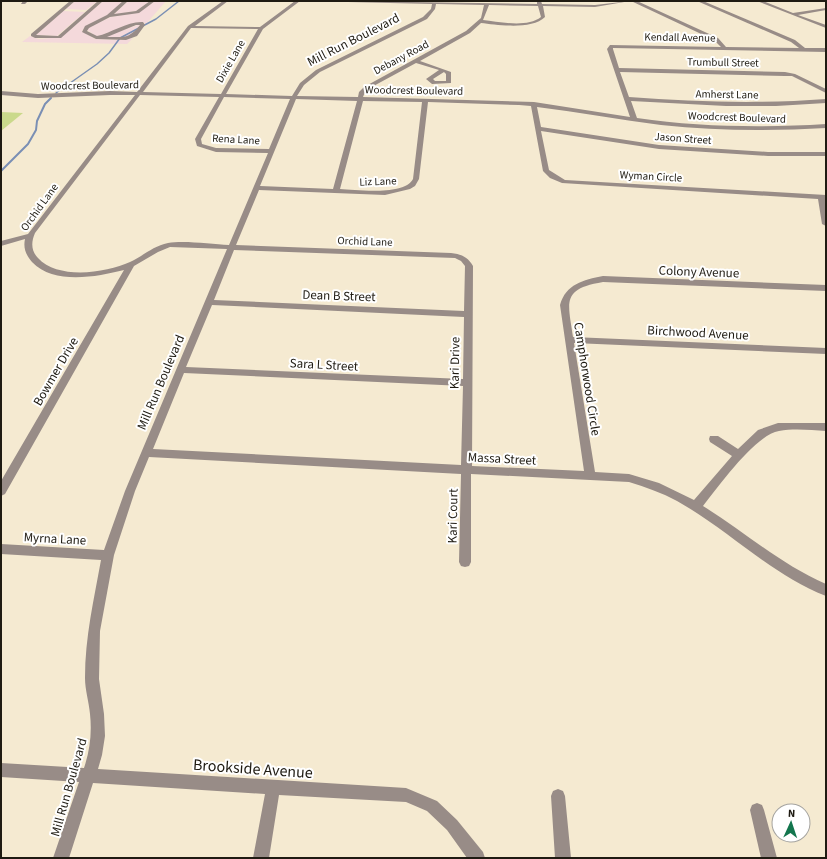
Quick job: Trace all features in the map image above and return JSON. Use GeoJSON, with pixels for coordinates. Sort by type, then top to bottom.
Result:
{"type":"FeatureCollection","features":[{"type":"Feature","properties":{"kind":"street"},"geometry":{"type":"LineString","coordinates":[[73,1],[33,35],[35,37],[59,37],[86,11],[101,1]]}},
{"type":"Feature","properties":{"kind":"street"},"geometry":{"type":"LineString","coordinates":[[110,16],[126,1]]}},
{"type":"Feature","properties":{"kind":"street"},"geometry":{"type":"LineString","coordinates":[[96,38],[110,35],[136,24],[143,24],[131,38],[96,38],[84,31],[87,27],[110,16],[137,12],[153,1]]}},
{"type":"Feature","properties":{"kind":"street","name":"Orchid Lane"},"geometry":{"type":"LineString","coordinates":[[226,1],[190,27],[29,236],[27,247],[33,260],[40,266],[60,273],[99,273],[131,264],[163,246],[170,245],[451,255],[464,258]]}},
{"type":"Feature","properties":{"kind":"street","name":"Dixie Lane"},"geometry":{"type":"LineString","coordinates":[[199,145],[198,140],[200,134],[261,28],[298,1]]}},
{"type":"Feature","properties":{"kind":"street"},"geometry":{"type":"LineString","coordinates":[[348,1],[487,4],[540,3],[596,6],[628,1]]}},
{"type":"Feature","properties":{"kind":"street"},"geometry":{"type":"LineString","coordinates":[[633,1],[716,39],[724,48]]}},
{"type":"Feature","properties":{"kind":"street"},"geometry":{"type":"LineString","coordinates":[[699,1],[785,37],[793,41],[802,49]]}},
{"type":"Feature","properties":{"kind":"street"},"geometry":{"type":"LineString","coordinates":[[759,1],[826,27]]}},
{"type":"Feature","properties":{"kind":"street","name":"Mill Run Boulevard"},"geometry":{"type":"LineString","coordinates":[[61,858],[95,755],[98,736],[97,714],[92,680],[94,631],[108,555],[124,506],[294,97],[302,84],[318,71],[421,20],[433,9],[435,2]]}},
{"type":"Feature","properties":{"kind":"street"},"geometry":{"type":"LineString","coordinates":[[480,21],[524,24],[539,21],[543,17],[540,3]]}},
{"type":"Feature","properties":{"kind":"street","name":"Debany Road"},"geometry":{"type":"LineString","coordinates":[[336,191],[362,92],[366,88],[468,32],[480,21],[485,13],[487,4]]}},
{"type":"Feature","properties":{"kind":"street"},"geometry":{"type":"LineString","coordinates":[[794,14],[826,8]]}},
{"type":"Feature","properties":{"kind":"street"},"geometry":{"type":"LineString","coordinates":[[62,10],[69,10]]}},
{"type":"Feature","properties":{"kind":"street"},"geometry":{"type":"LineString","coordinates":[[190,27],[261,28]]}},
{"type":"Feature","properties":{"kind":"street","name":"Kendall Avenue"},"geometry":{"type":"LineString","coordinates":[[634,119],[610,49],[612,46],[826,50]]}},
{"type":"Feature","properties":{"kind":"street"},"geometry":{"type":"LineString","coordinates":[[415,61],[444,70]]}},
{"type":"Feature","properties":{"kind":"street","name":"Trumbull Street"},"geometry":{"type":"LineString","coordinates":[[617,70],[785,74],[793,76],[826,91]]}},
{"type":"Feature","properties":{"kind":"street","name":"Woodcrest Boulevard"},"geometry":{"type":"LineString","coordinates":[[1,93],[28,96],[97,93],[534,104],[634,119],[688,125],[775,129],[826,126]]}},
{"type":"Feature","properties":{"kind":"street","name":"Amherst Lane"},"geometry":{"type":"LineString","coordinates":[[627,99],[759,105],[826,101]]}},
{"type":"Feature","properties":{"kind":"street","name":"Liz Lane"},"geometry":{"type":"LineString","coordinates":[[256,188],[385,193],[398,191],[413,185],[416,179],[425,101]]}},
{"type":"Feature","properties":{"kind":"street","name":"Wyman Circle"},"geometry":{"type":"LineString","coordinates":[[534,104],[544,170],[551,177],[564,182],[823,197]]}},
{"type":"Feature","properties":{"kind":"street","name":"Jason Street"},"geometry":{"type":"LineString","coordinates":[[539,129],[658,147],[768,154],[826,154]]}},
{"type":"Feature","properties":{"kind":"street","name":"Rena Lane"},"geometry":{"type":"LineString","coordinates":[[199,145],[216,150],[272,151]]}},
{"type":"Feature","properties":{"kind":"street"},"geometry":{"type":"LineString","coordinates":[[823,197],[826,224]]}},
{"type":"Feature","properties":{"kind":"street"},"geometry":{"type":"LineString","coordinates":[[1,244],[14,239],[29,236]]}},
{"type":"Feature","properties":{"kind":"street","name":"Kari Drive"},"geometry":{"type":"LineString","coordinates":[[464,258],[469,266],[467,471]]}},
{"type":"Feature","properties":{"kind":"street","name":"Bowmer Drive"},"geometry":{"type":"LineString","coordinates":[[1,492],[131,264]]}},
{"type":"Feature","properties":{"kind":"street","name":"Colony Avenue"},"geometry":{"type":"LineString","coordinates":[[572,288],[586,282],[603,279],[826,288]]}},
{"type":"Feature","properties":{"kind":"street","name":"Camphorwood Circle"},"geometry":{"type":"LineString","coordinates":[[572,288],[566,297],[564,305],[590,476]]}},
{"type":"Feature","properties":{"kind":"street","name":"Dean B Street"},"geometry":{"type":"LineString","coordinates":[[208,302],[468,314]]}},
{"type":"Feature","properties":{"kind":"street","name":"Birchwood Avenue"},"geometry":{"type":"LineString","coordinates":[[570,340],[826,351]]}},
{"type":"Feature","properties":{"kind":"street","name":"Sara L Street"},"geometry":{"type":"LineString","coordinates":[[180,370],[467,383]]}},
{"type":"Feature","properties":{"kind":"street"},"geometry":{"type":"LineString","coordinates":[[695,507],[739,455],[762,433],[778,427],[826,427]]}},
{"type":"Feature","properties":{"kind":"street"},"geometry":{"type":"LineString","coordinates":[[714,439],[739,455]]}},
{"type":"Feature","properties":{"kind":"street","name":"Massa Street"},"geometry":{"type":"LineString","coordinates":[[146,453],[467,471],[629,478],[645,481],[668,491],[695,507],[786,570],[808,583],[826,590]]}},
{"type":"Feature","properties":{"kind":"street","name":"Kari Court"},"geometry":{"type":"LineString","coordinates":[[465,562],[467,471]]}},
{"type":"Feature","properties":{"kind":"street","name":"Myrna Lane"},"geometry":{"type":"LineString","coordinates":[[1,549],[108,555]]}},
{"type":"Feature","properties":{"kind":"street","name":"Brookside Avenue"},"geometry":{"type":"LineString","coordinates":[[1,770],[273,788],[406,795],[432,806],[452,825],[477,858]]}},
{"type":"Feature","properties":{"kind":"street"},"geometry":{"type":"LineString","coordinates":[[261,858],[273,788]]}},
{"type":"Feature","properties":{"kind":"street"},"geometry":{"type":"LineString","coordinates":[[558,796],[563,858]]}},
{"type":"Feature","properties":{"kind":"street"},"geometry":{"type":"LineString","coordinates":[[757,810],[769,858]]}},
{"type":"Feature","properties":{"kind":"shaded area"},"geometry":{"type":"Polygon","coordinates":[[[75,1],[98,1],[86,10],[66,9],[75,1]]]}},
{"type":"Feature","properties":{"kind":"shaded area"},"geometry":{"type":"Polygon","coordinates":[[[103,1],[123,1],[108,16],[85,27],[82,31],[95,39],[125,40],[133,38],[127,44],[22,42],[30,36],[39,39],[61,37],[103,1]]]}},
{"type":"Feature","properties":{"kind":"shaded area"},"geometry":{"type":"Polygon","coordinates":[[[128,1],[151,1],[136,11],[113,15],[128,1]]]}},
{"type":"Feature","properties":{"kind":"shaded area"},"geometry":{"type":"Polygon","coordinates":[[[155,1],[166,1],[146,24],[142,22],[97,37],[87,30],[89,27],[111,17],[139,12],[155,1]]]}},
{"type":"Feature","properties":{"kind":"shaded area"},"geometry":{"type":"Polygon","coordinates":[[[63,11],[85,12],[57,36],[36,35],[63,11]]]}},
{"type":"Feature","properties":{"kind":"shaded area"},"geometry":{"type":"Polygon","coordinates":[[[140,25],[129,37],[101,38],[140,25]]]}},
{"type":"Feature","properties":{"kind":"green space"},"geometry":{"type":"Polygon","coordinates":[[[1,112],[23,113],[1,131],[1,112]]]}},
{"type":"Feature","properties":{"kind":"waterway"},"geometry":{"type":"LineString","coordinates":[[56,93],[97,64],[109,53],[120,38],[156,19],[179,1]]}},
{"type":"Feature","properties":{"kind":"waterway"},"geometry":{"type":"LineString","coordinates":[[1,171],[28,144],[36,130],[37,121],[45,104],[51,98]]}}]}
